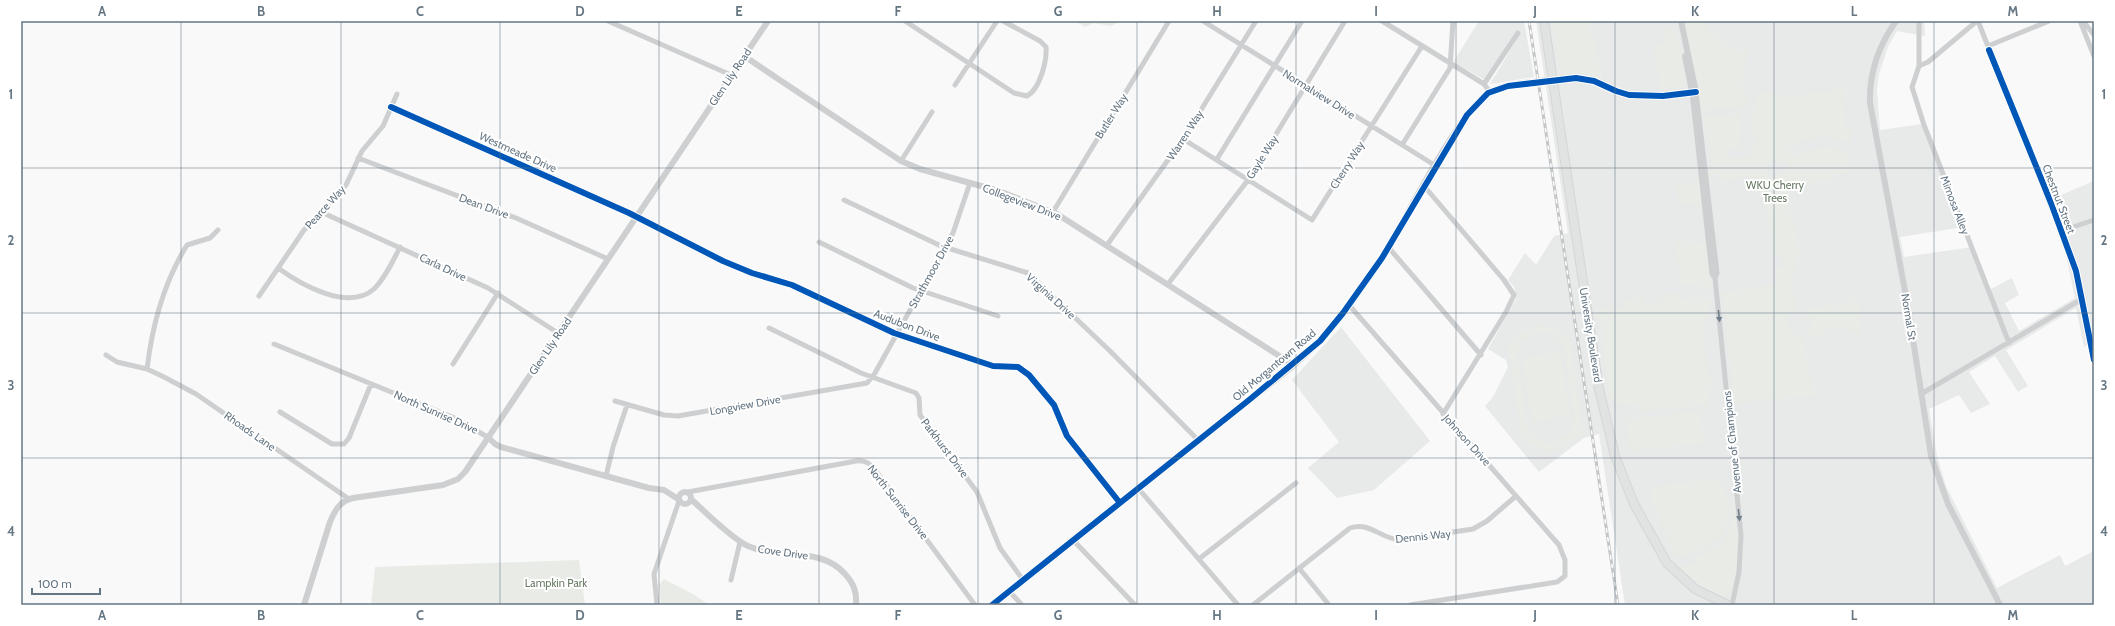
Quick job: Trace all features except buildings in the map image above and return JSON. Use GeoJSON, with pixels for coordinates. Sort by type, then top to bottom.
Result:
{"type":"FeatureCollection","features":[{"type":"Feature","properties":{"kind":"main road","name":"University Boulevard"},"geometry":{"type":"LineString","coordinates":[[1544,21],[1599,389],[1606,426],[1616,460],[1639,513],[1667,563],[1691,586],[1730,605]]}},
{"type":"Feature","properties":{"kind":"street"},"geometry":{"type":"LineString","coordinates":[[610,21],[731,75]]}},
{"type":"Feature","properties":{"kind":"street","name":"Glen Lily Road"},"geometry":{"type":"LineString","coordinates":[[349,499],[452,482],[465,472],[768,21]]}},
{"type":"Feature","properties":{"kind":"street"},"geometry":{"type":"LineString","coordinates":[[904,21],[1019,95],[1026,96],[1032,92],[1041,72],[1046,47],[1040,41],[1003,21]]}},
{"type":"Feature","properties":{"kind":"street"},"geometry":{"type":"LineString","coordinates":[[955,85],[997,21]]}},
{"type":"Feature","properties":{"kind":"street","name":"Butler Way"},"geometry":{"type":"LineString","coordinates":[[1053,212],[1169,21]]}},
{"type":"Feature","properties":{"kind":"street","name":"Normalview Drive"},"geometry":{"type":"LineString","coordinates":[[1203,21],[1436,166]]}},
{"type":"Feature","properties":{"kind":"street","name":"Warren Way"},"geometry":{"type":"LineString","coordinates":[[1107,245],[1183,139],[1256,21]]}},
{"type":"Feature","properties":{"kind":"street"},"geometry":{"type":"LineString","coordinates":[[1217,159],[1302,21]]}},
{"type":"Feature","properties":{"kind":"street","name":"Gayle Way"},"geometry":{"type":"LineString","coordinates":[[1168,284],[1248,180],[1307,86],[1345,21]]}},
{"type":"Feature","properties":{"kind":"street"},"geometry":{"type":"LineString","coordinates":[[1382,21],[1484,84],[1490,92]]}},
{"type":"Feature","properties":{"kind":"street"},"geometry":{"type":"LineString","coordinates":[[1402,145],[1450,68],[1453,21]]}},
{"type":"Feature","properties":{"kind":"street"},"geometry":{"type":"LineString","coordinates":[[1677,21],[1694,92]]}},
{"type":"Feature","properties":{"kind":"street"},"geometry":{"type":"LineString","coordinates":[[1681,21],[1694,92]]}},
{"type":"Feature","properties":{"kind":"street","name":"Normal St"},"geometry":{"type":"LineString","coordinates":[[1896,21],[1885,39],[1877,58],[1871,82],[1870,103],[1908,307],[1929,446],[1940,485],[1964,537],[2000,605]]}},
{"type":"Feature","properties":{"kind":"street","name":"Mimosa Alley"},"geometry":{"type":"LineString","coordinates":[[1919,21],[1919,66],[1912,87],[1922,118],[2009,343]]}},
{"type":"Feature","properties":{"kind":"street"},"geometry":{"type":"LineString","coordinates":[[1919,66],[1928,62],[1978,21]]}},
{"type":"Feature","properties":{"kind":"street","name":"Chestnut Street"},"geometry":{"type":"LineString","coordinates":[[1978,21],[2076,271],[2094,360]]}},
{"type":"Feature","properties":{"kind":"street"},"geometry":{"type":"LineString","coordinates":[[1988,46],[2049,21]]}},
{"type":"Feature","properties":{"kind":"street"},"geometry":{"type":"LineString","coordinates":[[2080,21],[2094,56]]}},
{"type":"Feature","properties":{"kind":"street"},"geometry":{"type":"LineString","coordinates":[[2083,21],[2094,35]]}},
{"type":"Feature","properties":{"kind":"street"},"geometry":{"type":"LineString","coordinates":[[1484,84],[1518,33]]}},
{"type":"Feature","properties":{"kind":"street","name":"Cherry Way"},"geometry":{"type":"LineString","coordinates":[[1248,180],[1312,220],[1422,46]]}},
{"type":"Feature","properties":{"kind":"street","name":"Collegeview Drive"},"geometry":{"type":"LineString","coordinates":[[744,56],[901,161],[920,169],[999,191],[1053,212],[1292,364]]}},
{"type":"Feature","properties":{"kind":"street","name":"Old Morgantown Road"},"geometry":{"type":"LineString","coordinates":[[992,605],[1320,341],[1349,305],[1389,248],[1467,115],[1477,102],[1490,92],[1504,87],[1552,79],[1588,79],[1622,93],[1637,96],[1694,92]]}},
{"type":"Feature","properties":{"kind":"street","name":"Avenue of Champions"},"geometry":{"type":"LineString","coordinates":[[1694,92],[1717,273],[1715,278],[1741,535],[1739,572],[1730,605]]}},
{"type":"Feature","properties":{"kind":"street","name":"Pearce Way"},"geometry":{"type":"LineString","coordinates":[[259,296],[304,230],[346,186],[358,158],[368,143],[381,130],[397,94]]}},
{"type":"Feature","properties":{"kind":"street","name":"Westmeade Drive"},"geometry":{"type":"LineString","coordinates":[[391,107],[637,216]]}},
{"type":"Feature","properties":{"kind":"street"},"geometry":{"type":"LineString","coordinates":[[901,161],[932,112]]}},
{"type":"Feature","properties":{"kind":"street"},"geometry":{"type":"LineString","coordinates":[[1183,139],[1217,159],[1248,180]]}},
{"type":"Feature","properties":{"kind":"street","name":"Dean Drive"},"geometry":{"type":"LineString","coordinates":[[358,158],[516,218],[608,259]]}},
{"type":"Feature","properties":{"kind":"street","name":"Strathmoor Drive"},"geometry":{"type":"LineString","coordinates":[[872,377],[956,227],[970,183]]}},
{"type":"Feature","properties":{"kind":"street"},"geometry":{"type":"LineString","coordinates":[[1424,186],[1513,292],[1514,298],[1481,355],[1443,414]]}},
{"type":"Feature","properties":{"kind":"street","name":"Virginia Drive"},"geometry":{"type":"LineString","coordinates":[[844,200],[945,247],[1018,270],[1031,276],[1110,351],[1198,440]]}},
{"type":"Feature","properties":{"kind":"street","name":"Carla Drive"},"geometry":{"type":"LineString","coordinates":[[321,212],[498,293],[558,333]]}},
{"type":"Feature","properties":{"kind":"street","name":"Audubon Drive"},"geometry":{"type":"LineString","coordinates":[[637,216],[724,261],[752,273],[792,285],[897,334],[993,366],[1013,366],[1021,369],[1054,405],[1067,436],[1120,503]]}},
{"type":"Feature","properties":{"kind":"street"},"geometry":{"type":"LineString","coordinates":[[2061,231],[2094,220]]}},
{"type":"Feature","properties":{"kind":"street"},"geometry":{"type":"LineString","coordinates":[[147,369],[151,338],[175,264],[187,245],[210,238],[218,230]]}},
{"type":"Feature","properties":{"kind":"street"},"geometry":{"type":"LineString","coordinates":[[819,242],[922,290],[998,316]]}},
{"type":"Feature","properties":{"kind":"street"},"geometry":{"type":"LineString","coordinates":[[278,268],[297,280],[319,290],[340,297],[354,298],[369,292],[377,285],[400,247]]}},
{"type":"Feature","properties":{"kind":"street"},"geometry":{"type":"LineString","coordinates":[[1389,248],[1481,355]]}},
{"type":"Feature","properties":{"kind":"street"},"geometry":{"type":"LineString","coordinates":[[453,364],[498,293]]}},
{"type":"Feature","properties":{"kind":"street"},"geometry":{"type":"LineString","coordinates":[[1921,394],[2082,299]]}},
{"type":"Feature","properties":{"kind":"street","name":"Johnson Drive"},"geometry":{"type":"LineString","coordinates":[[1349,305],[1561,548],[1566,571],[1564,578],[1561,580],[1410,605]]}},
{"type":"Feature","properties":{"kind":"street","name":"Parkhurst Drive"},"geometry":{"type":"LineString","coordinates":[[769,328],[872,377],[917,394],[919,398],[920,415],[978,492],[1000,548],[1023,580]]}},
{"type":"Feature","properties":{"kind":"street","name":"North Sunrise Drive"},"geometry":{"type":"LineString","coordinates":[[274,344],[457,419],[502,447],[668,492],[685,499],[697,491],[856,460],[865,461],[872,466],[899,501],[975,605]]}},
{"type":"Feature","properties":{"kind":"street","name":"Rhoads Lane"},"geometry":{"type":"LineString","coordinates":[[106,355],[117,362],[147,369],[202,398],[349,499]]}},
{"type":"Feature","properties":{"kind":"street","name":"Longview Drive"},"geometry":{"type":"LineString","coordinates":[[615,401],[664,415],[683,416],[857,386],[867,383],[872,377]]}},
{"type":"Feature","properties":{"kind":"street"},"geometry":{"type":"LineString","coordinates":[[280,412],[332,444],[344,444],[349,438],[371,384]]}},
{"type":"Feature","properties":{"kind":"street"},"geometry":{"type":"LineString","coordinates":[[606,476],[613,446],[627,405]]}},
{"type":"Feature","properties":{"kind":"street"},"geometry":{"type":"LineString","coordinates":[[1199,559],[1296,483]]}},
{"type":"Feature","properties":{"kind":"street"},"geometry":{"type":"LineString","coordinates":[[1138,488],[1238,605]]}},
{"type":"Feature","properties":{"kind":"street","name":"Dennis Way"},"geometry":{"type":"LineString","coordinates":[[1253,605],[1346,530],[1355,526],[1364,526],[1389,539],[1400,540],[1467,531],[1487,521],[1516,496]]}},
{"type":"Feature","properties":{"kind":"street"},"geometry":{"type":"LineString","coordinates":[[304,605],[333,514],[339,506],[349,499]]}},
{"type":"Feature","properties":{"kind":"street"},"geometry":{"type":"LineString","coordinates":[[657,605],[653,582],[654,570],[677,509],[685,499]]}},
{"type":"Feature","properties":{"kind":"street","name":"Cove Drive"},"geometry":{"type":"LineString","coordinates":[[685,499],[698,506],[740,542],[759,550],[816,557],[832,562],[844,573],[854,586],[857,594],[856,604]]}},
{"type":"Feature","properties":{"kind":"street"},"geometry":{"type":"LineString","coordinates":[[1073,540],[1135,605]]}},
{"type":"Feature","properties":{"kind":"street"},"geometry":{"type":"LineString","coordinates":[[731,580],[740,542]]}},
{"type":"Feature","properties":{"kind":"street"},"geometry":{"type":"LineString","coordinates":[[1299,568],[1329,605]]}},
{"type":"Feature","properties":{"kind":"street"},"geometry":{"type":"LineString","coordinates":[[1009,591],[1022,605]]}},
{"type":"Feature","properties":{"kind":"shaded area"},"geometry":{"type":"Polygon","coordinates":[[[1479,21],[1524,21],[1534,77],[1490,84],[1520,34],[1519,29],[1485,80],[1456,64],[1454,61],[1479,21]]]}},
{"type":"Feature","properties":{"kind":"shaded area"},"geometry":{"type":"Polygon","coordinates":[[[1536,21],[1924,21],[1925,36],[1897,31],[1888,47],[1879,74],[1877,90],[1880,130],[1922,124],[1964,227],[1900,237],[1904,257],[1972,247],[1989,290],[2012,278],[2019,295],[2005,303],[2019,331],[2075,298],[2054,198],[2094,181],[2094,340],[2084,347],[2076,308],[2006,350],[2028,386],[2018,392],[1995,356],[1969,372],[1990,404],[1971,413],[1959,395],[1929,409],[1937,456],[1946,486],[1997,588],[2060,555],[2065,566],[2094,551],[2094,605],[1625,605],[1599,434],[1584,438],[1539,472],[1485,406],[1493,397],[1508,367],[1506,360],[1488,349],[1516,299],[1514,287],[1508,280],[1525,253],[1536,265],[1554,236],[1568,233],[1536,21]]]}},
{"type":"Feature","properties":{"kind":"shaded area"},"geometry":{"type":"Polygon","coordinates":[[[1341,327],[1430,441],[1374,490],[1337,498],[1308,468],[1339,442],[1292,380],[1341,327]]]}},
{"type":"Feature","properties":{"kind":"green space"},"geometry":{"type":"Polygon","coordinates":[[[1075,21],[1120,21],[1111,26],[1094,23],[1085,27],[1075,21]]]}},
{"type":"Feature","properties":{"kind":"green space"},"geometry":{"type":"Polygon","coordinates":[[[1551,21],[1590,21],[1591,25],[1589,26],[1591,33],[1593,33],[1597,52],[1594,53],[1595,59],[1598,58],[1602,77],[1584,73],[1565,73],[1560,70],[1551,21]]]}},
{"type":"Feature","properties":{"kind":"green space"},"geometry":{"type":"Polygon","coordinates":[[[1682,21],[1701,21],[1713,34],[1716,32],[1722,40],[1733,49],[1743,50],[1748,48],[1744,77],[1741,83],[1745,90],[1747,106],[1710,108],[1707,112],[1701,111],[1682,21]]]}},
{"type":"Feature","properties":{"kind":"green space"},"geometry":{"type":"Polygon","coordinates":[[[1676,28],[1687,83],[1681,88],[1659,90],[1659,78],[1653,47],[1666,43],[1663,31],[1676,28]]]}},
{"type":"Feature","properties":{"kind":"green space","name":"WKU Cherry Trees"},"geometry":{"type":"Polygon","coordinates":[[[1845,86],[1847,97],[1842,97],[1846,130],[1851,130],[1851,141],[1845,143],[1844,139],[1834,140],[1833,136],[1800,140],[1801,145],[1791,146],[1791,149],[1789,150],[1789,154],[1805,154],[1805,151],[1832,147],[1832,150],[1845,149],[1851,172],[1831,177],[1832,182],[1814,182],[1814,185],[1804,186],[1803,181],[1789,185],[1791,216],[1798,240],[1794,242],[1802,251],[1797,262],[1794,263],[1795,268],[1791,282],[1796,309],[1788,317],[1787,325],[1793,335],[1803,337],[1810,378],[1817,396],[1734,403],[1722,292],[1777,284],[1774,269],[1783,268],[1782,255],[1773,256],[1767,211],[1765,211],[1763,198],[1760,198],[1758,185],[1754,178],[1743,177],[1721,183],[1717,175],[1712,176],[1709,179],[1712,164],[1702,119],[1705,117],[1731,116],[1731,114],[1737,113],[1741,116],[1741,134],[1739,138],[1742,149],[1727,149],[1727,158],[1751,158],[1751,143],[1757,142],[1757,134],[1751,134],[1750,116],[1757,105],[1757,94],[1774,92],[1774,94],[1803,96],[1803,93],[1832,93],[1833,88],[1845,86]],[[1778,159],[1768,164],[1765,169],[1768,176],[1773,178],[1786,172],[1788,162],[1778,159]]]}},
{"type":"Feature","properties":{"kind":"green space"},"geometry":{"type":"Polygon","coordinates":[[[1700,182],[1703,208],[1697,208],[1695,203],[1679,205],[1677,184],[1700,182]]]}},
{"type":"Feature","properties":{"kind":"green space"},"geometry":{"type":"Polygon","coordinates":[[[1676,241],[1707,243],[1712,288],[1680,284],[1676,241]]]}},
{"type":"Feature","properties":{"kind":"green space"},"geometry":{"type":"Polygon","coordinates":[[[1663,294],[1682,294],[1682,298],[1678,299],[1705,303],[1692,300],[1693,296],[1712,299],[1703,334],[1708,374],[1713,382],[1709,384],[1713,392],[1708,395],[1709,405],[1640,411],[1640,407],[1615,403],[1615,397],[1613,400],[1609,399],[1601,331],[1604,330],[1596,312],[1613,304],[1615,308],[1603,314],[1637,302],[1625,305],[1623,301],[1642,296],[1644,304],[1663,302],[1663,294]]]}},
{"type":"Feature","properties":{"kind":"green space"},"geometry":{"type":"Polygon","coordinates":[[[1857,295],[1862,330],[1856,335],[1849,331],[1850,328],[1835,327],[1821,333],[1825,338],[1803,337],[1811,325],[1810,320],[1802,309],[1819,306],[1820,308],[1822,306],[1833,304],[1833,307],[1837,306],[1837,304],[1850,302],[1849,296],[1857,295]]]}},
{"type":"Feature","properties":{"kind":"green space"},"geometry":{"type":"Polygon","coordinates":[[[1541,325],[1555,329],[1570,338],[1583,432],[1567,445],[1554,450],[1548,451],[1540,449],[1522,441],[1508,343],[1528,328],[1541,325]],[[1536,332],[1522,340],[1517,353],[1527,427],[1537,439],[1547,443],[1556,442],[1569,434],[1574,421],[1564,346],[1552,334],[1536,332]]]}},
{"type":"Feature","properties":{"kind":"green space"},"geometry":{"type":"Polygon","coordinates":[[[1560,351],[1570,415],[1532,422],[1522,358],[1560,351]]]}},
{"type":"Feature","properties":{"kind":"green space"},"geometry":{"type":"Polygon","coordinates":[[[1700,411],[1704,443],[1630,451],[1626,419],[1700,411]]]}},
{"type":"Feature","properties":{"kind":"green space"},"geometry":{"type":"Polygon","coordinates":[[[1715,478],[1724,490],[1729,511],[1727,522],[1723,531],[1716,540],[1708,546],[1698,551],[1676,556],[1649,496],[1654,487],[1715,478]]]}},
{"type":"Feature","properties":{"kind":"green space"},"geometry":{"type":"Polygon","coordinates":[[[1734,497],[1737,534],[1737,566],[1735,580],[1731,590],[1725,595],[1720,595],[1700,585],[1678,567],[1696,564],[1694,558],[1722,542],[1727,537],[1732,522],[1731,498],[1734,497]]]}},
{"type":"Feature","properties":{"kind":"green space","name":"Lampkin Park"},"geometry":{"type":"Polygon","coordinates":[[[579,560],[585,605],[371,605],[375,567],[579,560]]]}},
{"type":"Feature","properties":{"kind":"green space"},"geometry":{"type":"Polygon","coordinates":[[[664,579],[693,594],[709,605],[661,605],[659,585],[664,579]]]}},
{"type":"Feature","properties":{"kind":"railway"},"geometry":{"type":"LineString","coordinates":[[1529,21],[1618,605]]}},
{"type":"Feature","properties":{"kind":"cycle path"},"geometry":{"type":"LineString","coordinates":[[1989,50],[2051,203],[2076,271],[2094,360]]}},
{"type":"Feature","properties":{"kind":"cycle path"},"geometry":{"type":"LineString","coordinates":[[992,605],[1249,400],[1320,341],[1343,313],[1382,258],[1467,115],[1488,93],[1508,86],[1576,78],[1594,81],[1629,95],[1663,96],[1696,92]]}},
{"type":"Feature","properties":{"kind":"cycle path"},"geometry":{"type":"LineString","coordinates":[[391,107],[629,213],[723,261],[752,273],[792,285],[894,333],[993,366],[1018,367],[1029,375],[1054,405],[1067,436],[1120,503]]}}]}
